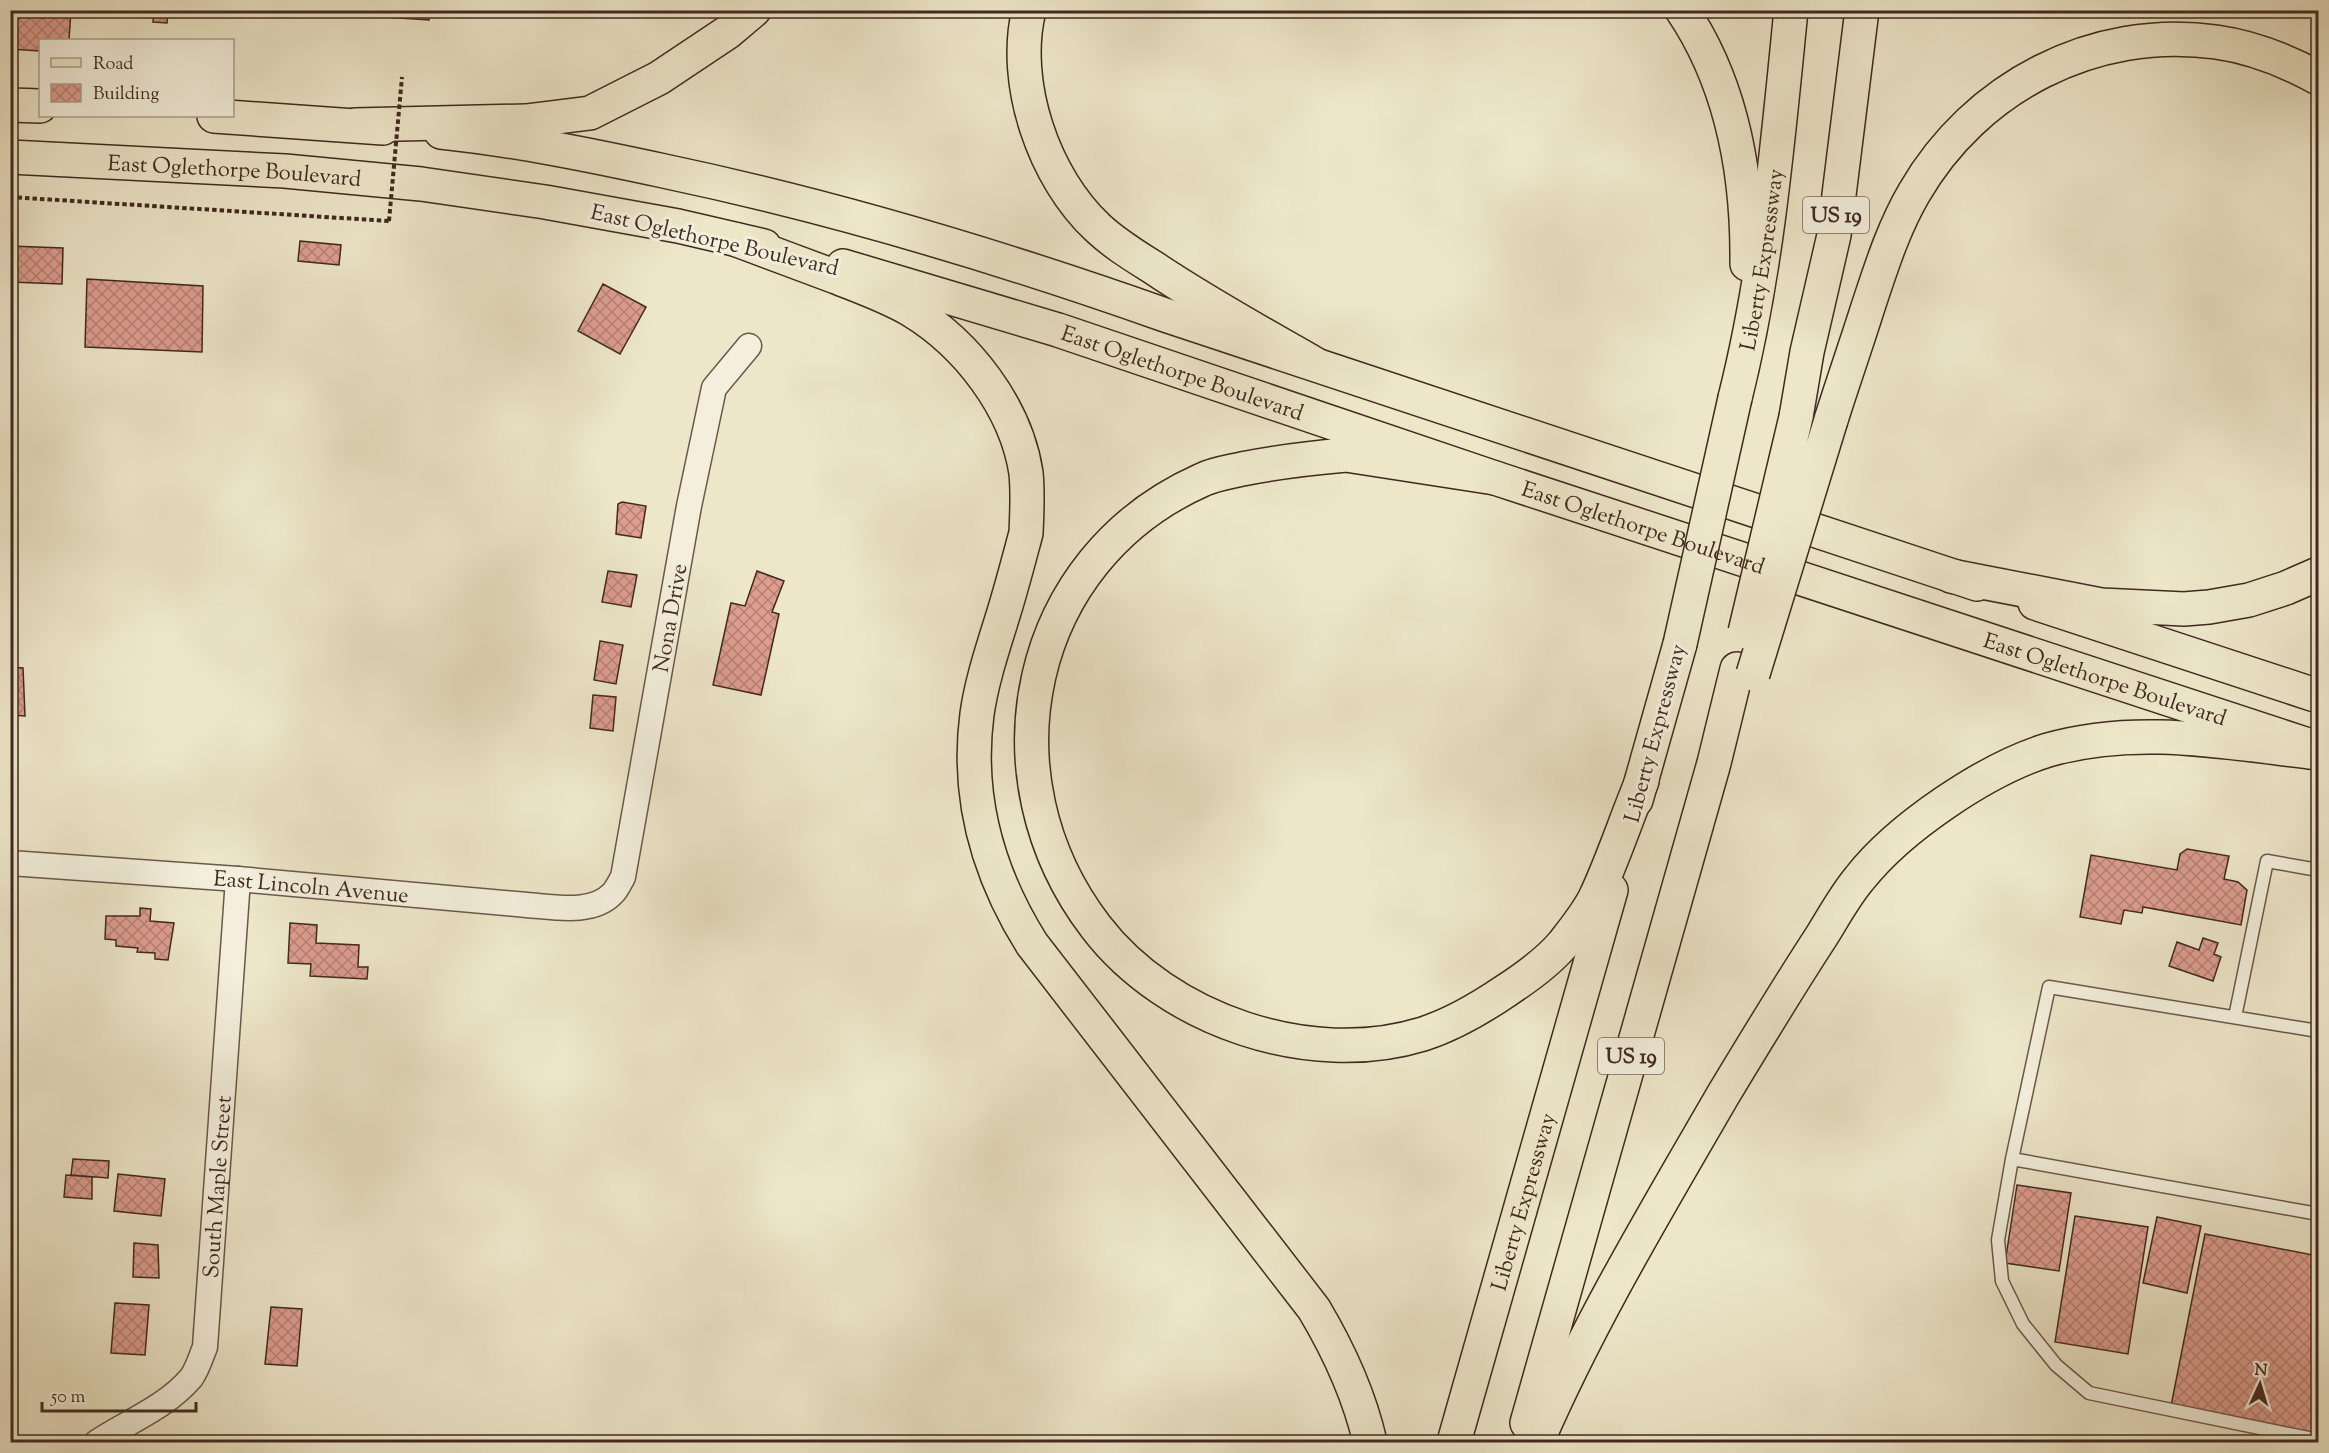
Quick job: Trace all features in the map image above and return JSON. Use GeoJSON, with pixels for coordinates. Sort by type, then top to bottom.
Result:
{"type":"FeatureCollection","features":[{"type":"Feature","properties":{"kind":"main road"},"geometry":{"type":"LineString","coordinates":[[355,125],[526,121],[590,113],[614,103],[659,78],[728,32],[754,10]]}},
{"type":"Feature","properties":{"kind":"main road"},"geometry":{"type":"LineString","coordinates":[[1029,10],[1025,45],[1026,79],[1031,111],[1041,142],[1073,200],[1098,228],[1125,249],[1199,298],[1315,364]]}},
{"type":"Feature","properties":{"kind":"main road"},"geometry":{"type":"LineString","coordinates":[[1682,10],[1712,65],[1729,111],[1740,159],[1747,247],[1746,352]]}},
{"type":"Feature","properties":{"kind":"main road","name":"Liberty Expressway"},"geometry":{"type":"LineString","coordinates":[[1454,1443],[1680,644],[1746,352],[1772,201],[1791,10]]}},
{"type":"Feature","properties":{"kind":"main road","name":"US 19"},"geometry":{"type":"LineString","coordinates":[[1522,1443],[1714,762],[1745,672],[1807,352],[1834,235],[1862,10]]}},
{"type":"Feature","properties":{"kind":"main road"},"geometry":{"type":"LineString","coordinates":[[1745,672],[1885,257],[1900,219],[1931,166],[1973,118],[2001,94],[2037,73],[2075,56],[2107,46],[2142,40],[2183,39],[2217,42],[2258,51],[2319,78]]}},
{"type":"Feature","properties":{"kind":"main road"},"geometry":{"type":"LineString","coordinates":[[10,105],[39,106]]}},
{"type":"Feature","properties":{"kind":"main road"},"geometry":{"type":"LineString","coordinates":[[230,117],[444,132],[577,152],[809,203],[1051,275],[1951,576],[2319,696]]}},
{"type":"Feature","properties":{"kind":"main road","name":"East Oglethorpe Boulevard"},"geometry":{"type":"LineString","coordinates":[[10,157],[285,171],[421,184],[545,202],[678,226],[842,266],[1058,330],[1495,478],[2319,748]]}},
{"type":"Feature","properties":{"kind":"main road"},"geometry":{"type":"LineString","coordinates":[[737,240],[871,291],[911,310],[946,336],[965,355],[1001,406],[1009,422],[1023,464],[1028,507],[1026,533],[982,686],[976,723],[974,773],[977,804],[991,863],[1007,900],[1032,944],[1314,1309],[1344,1365],[1356,1394],[1370,1443]]}},
{"type":"Feature","properties":{"kind":"main road"},"geometry":{"type":"LineString","coordinates":[[1495,478],[1346,455],[1267,464],[1213,475],[1170,495],[1137,518],[1111,542],[1089,567],[1067,599],[1048,640],[1032,709],[1031,750],[1034,786],[1042,824],[1071,891],[1097,929],[1125,960],[1158,987],[1194,1009],[1231,1025],[1270,1036],[1340,1045],[1381,1042],[1422,1034],[1480,1008],[1523,980],[1561,946],[1594,900],[1642,781]]}},
{"type":"Feature","properties":{"kind":"main road"},"geometry":{"type":"LineString","coordinates":[[1951,576],[2101,605],[2184,609],[2209,608],[2249,600],[2319,574]]}},
{"type":"Feature","properties":{"kind":"main road"},"geometry":{"type":"LineString","coordinates":[[1537,1443],[1560,1391],[1615,1285],[1773,1010],[1859,879],[1895,842],[1928,815],[1966,789],[2002,769],[2046,751],[2083,742],[2120,736],[2164,735],[2319,753]]}},
{"type":"Feature","properties":{"kind":"street","name":"Nona Drive"},"geometry":{"type":"LineString","coordinates":[[609,896],[623,877],[689,506],[714,388],[749,346]]}},
{"type":"Feature","properties":{"kind":"street","name":"East Lincoln Avenue"},"geometry":{"type":"LineString","coordinates":[[10,863],[238,879],[570,907],[597,905],[609,896]]}},
{"type":"Feature","properties":{"kind":"street","name":"South Maple Street"},"geometry":{"type":"LineString","coordinates":[[97,1443],[160,1406],[192,1376],[205,1347],[238,879]]}},
{"type":"Feature","properties":{"kind":"lane"},"geometry":{"type":"LineString","coordinates":[[2235,1017],[2267,861],[2319,870]]}},
{"type":"Feature","properties":{"kind":"lane"},"geometry":{"type":"LineString","coordinates":[[2319,1031],[2049,987],[2012,1159],[1998,1240],[2002,1281],[2023,1324],[2056,1365],[2089,1394],[2319,1440]]}},
{"type":"Feature","properties":{"kind":"lane"},"geometry":{"type":"LineString","coordinates":[[2012,1159],[2319,1214]]}},
{"type":"Feature","properties":{"kind":"path"},"geometry":{"type":"LineString","coordinates":[[10,197],[389,221],[402,77]]}},
{"type":"Feature","properties":{"kind":"building"},"geometry":{"type":"Polygon","coordinates":[[[10,10],[71,10],[69,39],[39,39],[39,51],[10,49],[10,10]]]}},
{"type":"Feature","properties":{"kind":"building"},"geometry":{"type":"Polygon","coordinates":[[[154,10],[168,10],[167,23],[153,22],[154,10]]]}},
{"type":"Feature","properties":{"kind":"building"},"geometry":{"type":"Polygon","coordinates":[[[277,10],[430,10],[429,20],[277,10]]]}},
{"type":"Feature","properties":{"kind":"building"},"geometry":{"type":"Polygon","coordinates":[[[300,241],[341,245],[339,265],[298,261],[300,241]]]}},
{"type":"Feature","properties":{"kind":"building"},"geometry":{"type":"Polygon","coordinates":[[[10,246],[63,248],[62,284],[10,282],[10,246]]]}},
{"type":"Feature","properties":{"kind":"building"},"geometry":{"type":"Polygon","coordinates":[[[87,279],[203,286],[202,352],[85,347],[87,279]]]}},
{"type":"Feature","properties":{"kind":"building"},"geometry":{"type":"Polygon","coordinates":[[[603,284],[646,307],[620,354],[578,331],[603,284]]]}},
{"type":"Feature","properties":{"kind":"building"},"geometry":{"type":"Polygon","coordinates":[[[622,502],[646,506],[641,538],[616,534],[618,504],[622,502]]]}},
{"type":"Feature","properties":{"kind":"building"},"geometry":{"type":"Polygon","coordinates":[[[608,571],[637,575],[631,607],[602,602],[608,571]]]}},
{"type":"Feature","properties":{"kind":"building"},"geometry":{"type":"Polygon","coordinates":[[[757,571],[784,581],[772,612],[779,614],[761,695],[713,685],[731,603],[745,606],[757,571]]]}},
{"type":"Feature","properties":{"kind":"building"},"geometry":{"type":"Polygon","coordinates":[[[600,641],[623,645],[616,684],[594,680],[600,641]]]}},
{"type":"Feature","properties":{"kind":"building"},"geometry":{"type":"Polygon","coordinates":[[[10,667],[23,668],[25,716],[10,715],[10,667]]]}},
{"type":"Feature","properties":{"kind":"building"},"geometry":{"type":"Polygon","coordinates":[[[593,695],[616,697],[613,731],[590,728],[593,695]]]}},
{"type":"Feature","properties":{"kind":"building"},"geometry":{"type":"Polygon","coordinates":[[[2187,849],[2229,856],[2224,879],[2238,882],[2247,890],[2241,925],[2143,907],[2142,913],[2124,910],[2121,924],[2080,917],[2091,855],[2177,870],[2180,854],[2187,849]]]}},
{"type":"Feature","properties":{"kind":"building"},"geometry":{"type":"Polygon","coordinates":[[[140,908],[151,909],[150,921],[174,923],[168,960],[155,959],[155,953],[137,952],[138,948],[116,946],[116,940],[105,939],[106,916],[140,916],[140,908]]]}},
{"type":"Feature","properties":{"kind":"building"},"geometry":{"type":"Polygon","coordinates":[[[290,923],[317,925],[316,943],[359,945],[358,967],[368,967],[367,979],[310,976],[311,964],[288,963],[290,923]]]}},
{"type":"Feature","properties":{"kind":"building"},"geometry":{"type":"Polygon","coordinates":[[[2203,938],[2218,943],[2214,954],[2221,957],[2213,981],[2169,966],[2177,942],[2199,950],[2203,938]]]}},
{"type":"Feature","properties":{"kind":"building"},"geometry":{"type":"Polygon","coordinates":[[[73,1159],[109,1161],[108,1178],[71,1175],[73,1159]]]}},
{"type":"Feature","properties":{"kind":"building"},"geometry":{"type":"Polygon","coordinates":[[[118,1174],[165,1179],[161,1216],[114,1211],[118,1174]]]}},
{"type":"Feature","properties":{"kind":"building"},"geometry":{"type":"Polygon","coordinates":[[[66,1175],[92,1177],[92,1199],[64,1197],[66,1175]]]}},
{"type":"Feature","properties":{"kind":"building"},"geometry":{"type":"Polygon","coordinates":[[[2017,1185],[2071,1193],[2059,1271],[2005,1263],[2017,1185]]]}},
{"type":"Feature","properties":{"kind":"building"},"geometry":{"type":"Polygon","coordinates":[[[2075,1216],[2148,1227],[2128,1354],[2055,1342],[2075,1216]]]}},
{"type":"Feature","properties":{"kind":"building"},"geometry":{"type":"Polygon","coordinates":[[[2157,1217],[2201,1226],[2187,1293],[2143,1283],[2157,1217]]]}},
{"type":"Feature","properties":{"kind":"building"},"geometry":{"type":"Polygon","coordinates":[[[2205,1234],[2318,1256],[2318,1435],[2171,1406],[2205,1234]]]}},
{"type":"Feature","properties":{"kind":"building"},"geometry":{"type":"Polygon","coordinates":[[[134,1243],[158,1245],[159,1278],[133,1277],[134,1243]]]}},
{"type":"Feature","properties":{"kind":"building"},"geometry":{"type":"Polygon","coordinates":[[[115,1303],[149,1305],[145,1355],[111,1353],[115,1303]]]}},
{"type":"Feature","properties":{"kind":"building"},"geometry":{"type":"Polygon","coordinates":[[[271,1307],[302,1309],[297,1366],[265,1364],[271,1307]]]}}]}
